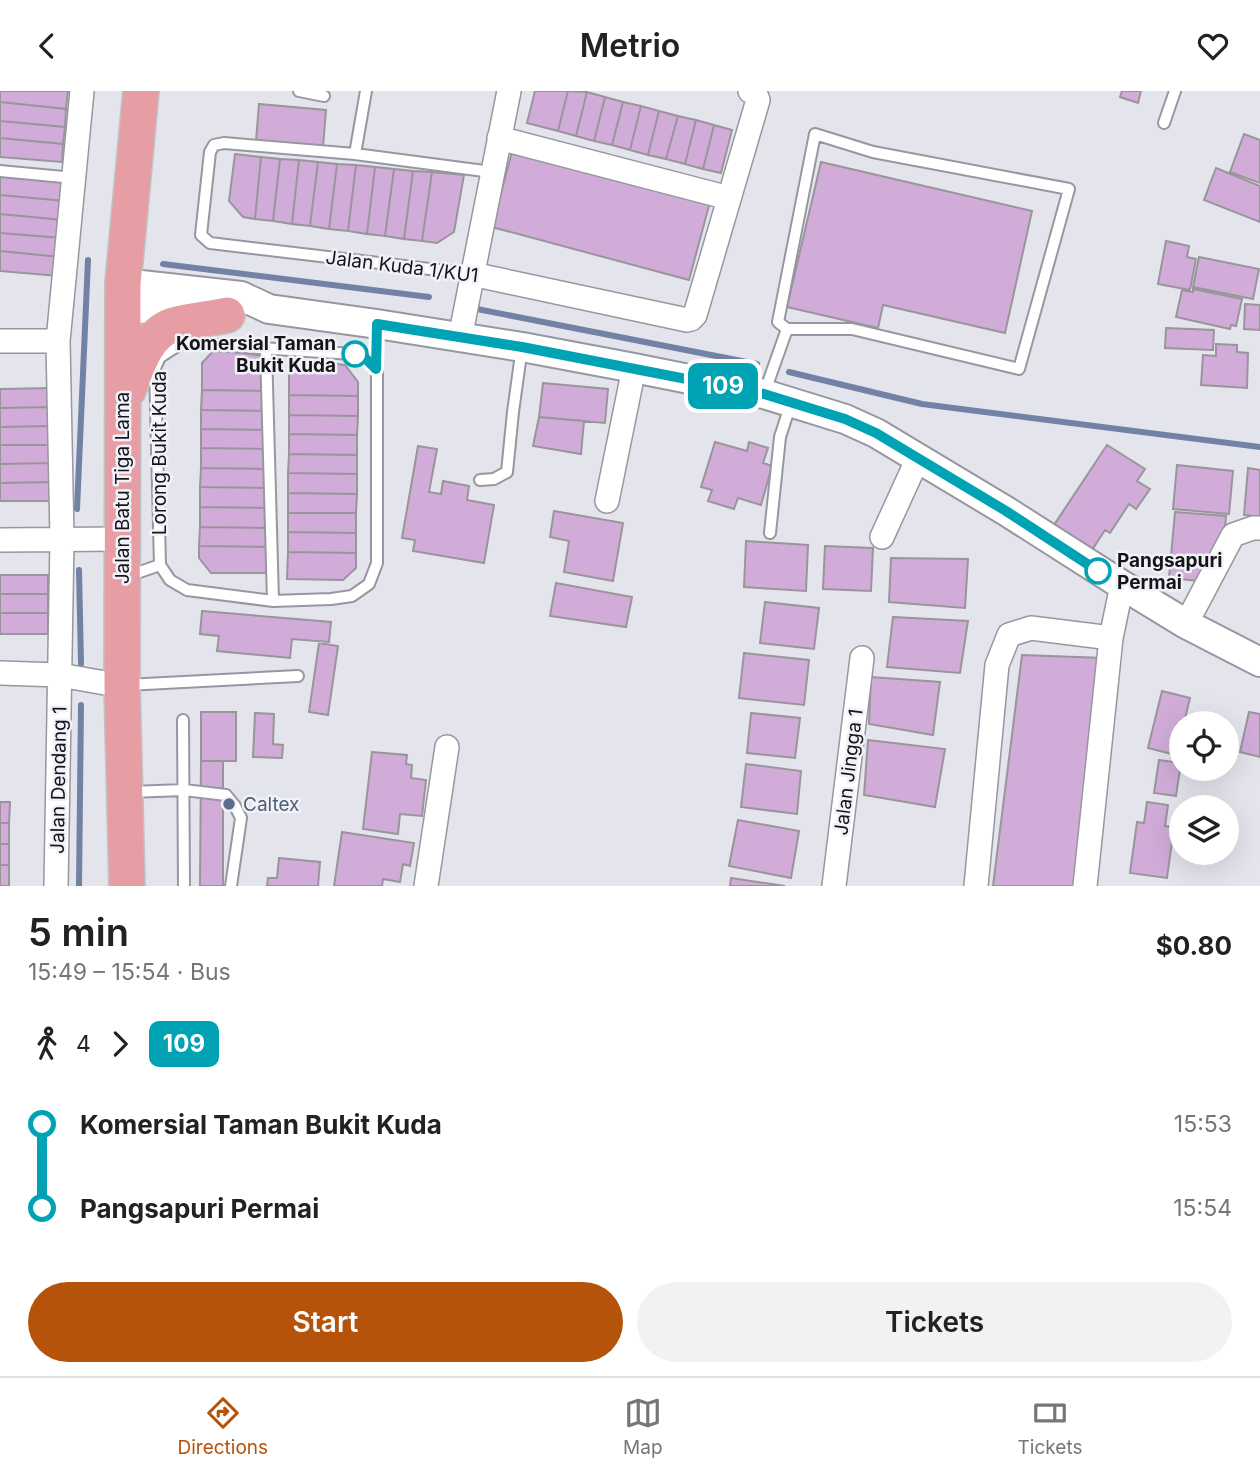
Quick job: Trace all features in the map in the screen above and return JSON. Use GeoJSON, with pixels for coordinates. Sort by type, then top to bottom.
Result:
{"type":"FeatureCollection","features":[{"type":"Feature","properties":{"kind":"main road","name":"Jalan Batu Tiga Lama"},"geometry":{"type":"LineString","coordinates":[[127,886],[122,686],[123,295],[141,91]]}},
{"type":"Feature","properties":{"kind":"main road"},"geometry":{"type":"LineString","coordinates":[[122,405],[140,358],[155,336],[171,326],[227,315]]}},
{"type":"Feature","properties":{"kind":"street","name":"Jalan Dendang 1"},"geometry":{"type":"LineString","coordinates":[[56,886],[62,539],[58,341],[82,91]]}},
{"type":"Feature","properties":{"kind":"street"},"geometry":{"type":"LineString","coordinates":[[460,338],[509,91]]}},
{"type":"Feature","properties":{"kind":"street"},"geometry":{"type":"LineString","coordinates":[[499,138],[729,198],[758,100],[752,92]]}},
{"type":"Feature","properties":{"kind":"street","name":"Jalan Kuda 1/KU1"},"geometry":{"type":"LineString","coordinates":[[472,274],[691,319],[695,315],[729,198]]}},
{"type":"Feature","properties":{"kind":"street"},"geometry":{"type":"LineString","coordinates":[[123,295],[241,296],[269,309],[522,347],[764,394],[845,419],[876,433],[918,458],[1186,624],[1260,662]]}},
{"type":"Feature","properties":{"kind":"street"},"geometry":{"type":"LineString","coordinates":[[123,295],[236,316],[269,309]]}},
{"type":"Feature","properties":{"kind":"street"},"geometry":{"type":"LineString","coordinates":[[0,341],[58,341]]}},
{"type":"Feature","properties":{"kind":"street"},"geometry":{"type":"LineString","coordinates":[[607,501],[634,368]]}},
{"type":"Feature","properties":{"kind":"street"},"geometry":{"type":"LineString","coordinates":[[882,537],[918,458]]}},
{"type":"Feature","properties":{"kind":"street"},"geometry":{"type":"LineString","coordinates":[[1186,624],[1233,534],[1260,528]]}},
{"type":"Feature","properties":{"kind":"street"},"geometry":{"type":"LineString","coordinates":[[0,540],[122,539]]}},
{"type":"Feature","properties":{"kind":"street"},"geometry":{"type":"LineString","coordinates":[[1085,886],[1111,638],[1122,585]]}},
{"type":"Feature","properties":{"kind":"street"},"geometry":{"type":"LineString","coordinates":[[976,886],[997,665],[1009,635],[1031,628],[1111,638]]}},
{"type":"Feature","properties":{"kind":"street","name":"Jalan Jingga 1"},"geometry":{"type":"LineString","coordinates":[[834,886],[862,658]]}},
{"type":"Feature","properties":{"kind":"street"},"geometry":{"type":"LineString","coordinates":[[0,673],[60,675],[122,686]]}},
{"type":"Feature","properties":{"kind":"street"},"geometry":{"type":"LineString","coordinates":[[425,886],[447,747]]}},
{"type":"Feature","properties":{"kind":"lane"},"geometry":{"type":"LineString","coordinates":[[299,91],[324,96]]}},
{"type":"Feature","properties":{"kind":"lane"},"geometry":{"type":"LineString","coordinates":[[366,91],[355,154],[492,173]]}},
{"type":"Feature","properties":{"kind":"lane"},"geometry":{"type":"LineString","coordinates":[[1164,123],[1175,91]]}},
{"type":"Feature","properties":{"kind":"lane"},"geometry":{"type":"LineString","coordinates":[[814,134],[873,152],[1069,189],[1019,369],[852,329],[787,329],[778,322],[814,134]]}},
{"type":"Feature","properties":{"kind":"lane","name":"Jalan Kuda 1/KU1"},"geometry":{"type":"LineString","coordinates":[[355,154],[224,143],[214,145],[210,152],[201,235],[210,243],[472,274]]}},
{"type":"Feature","properties":{"kind":"lane"},"geometry":{"type":"LineString","coordinates":[[0,171],[74,178]]}},
{"type":"Feature","properties":{"kind":"lane"},"geometry":{"type":"LineString","coordinates":[[122,578],[160,565],[170,580],[187,590],[273,601],[352,596],[369,584],[377,563],[377,324]]}},
{"type":"Feature","properties":{"kind":"lane"},"geometry":{"type":"LineString","coordinates":[[764,394],[787,329]]}},
{"type":"Feature","properties":{"kind":"lane","name":"Lorong Bukit Kuda"},"geometry":{"type":"LineString","coordinates":[[160,565],[155,367],[160,357],[182,343],[353,353],[363,356],[376,369]]}},
{"type":"Feature","properties":{"kind":"lane"},"geometry":{"type":"LineString","coordinates":[[480,480],[494,479],[507,472],[522,347]]}},
{"type":"Feature","properties":{"kind":"lane"},"geometry":{"type":"LineString","coordinates":[[266,349],[273,601]]}},
{"type":"Feature","properties":{"kind":"lane"},"geometry":{"type":"LineString","coordinates":[[770,533],[780,437],[791,403]]}},
{"type":"Feature","properties":{"kind":"lane"},"geometry":{"type":"LineString","coordinates":[[122,686],[298,676]]}},
{"type":"Feature","properties":{"kind":"lane"},"geometry":{"type":"LineString","coordinates":[[183,720],[184,886]]}},
{"type":"Feature","properties":{"kind":"lane"},"geometry":{"type":"LineString","coordinates":[[125,793],[184,790],[226,795],[241,818],[231,886]]}},
{"type":"Feature","properties":{"kind":"building"},"geometry":{"type":"Polygon","coordinates":[[[0,91],[68,91],[66,109],[0,102],[0,91]]]}},
{"type":"Feature","properties":{"kind":"building"},"geometry":{"type":"Polygon","coordinates":[[[535,91],[568,91],[558,131],[527,123],[535,91]]]}},
{"type":"Feature","properties":{"kind":"building"},"geometry":{"type":"Polygon","coordinates":[[[568,91],[587,92],[576,136],[558,131],[568,91]]]}},
{"type":"Feature","properties":{"kind":"building"},"geometry":{"type":"Polygon","coordinates":[[[1122,91],[1141,91],[1138,103],[1120,97],[1122,91]]]}},
{"type":"Feature","properties":{"kind":"building"},"geometry":{"type":"Polygon","coordinates":[[[587,92],[605,97],[594,141],[576,136],[587,92]]]}},
{"type":"Feature","properties":{"kind":"building"},"geometry":{"type":"Polygon","coordinates":[[[605,97],[623,102],[612,145],[594,141],[605,97]]]}},
{"type":"Feature","properties":{"kind":"building"},"geometry":{"type":"Polygon","coordinates":[[[0,102],[66,109],[65,127],[0,121],[0,102]]]}},
{"type":"Feature","properties":{"kind":"building"},"geometry":{"type":"Polygon","coordinates":[[[623,102],[641,106],[630,150],[612,145],[623,102]]]}},
{"type":"Feature","properties":{"kind":"building"},"geometry":{"type":"Polygon","coordinates":[[[259,104],[326,110],[323,147],[256,141],[259,104]]]}},
{"type":"Feature","properties":{"kind":"building"},"geometry":{"type":"Polygon","coordinates":[[[641,106],[659,111],[648,155],[630,150],[641,106]]]}},
{"type":"Feature","properties":{"kind":"building"},"geometry":{"type":"Polygon","coordinates":[[[659,111],[678,116],[666,159],[648,155],[659,111]]]}},
{"type":"Feature","properties":{"kind":"building"},"geometry":{"type":"Polygon","coordinates":[[[678,116],[696,120],[685,164],[666,159],[678,116]]]}},
{"type":"Feature","properties":{"kind":"building"},"geometry":{"type":"Polygon","coordinates":[[[696,120],[714,125],[703,169],[685,164],[696,120]]]}},
{"type":"Feature","properties":{"kind":"building"},"geometry":{"type":"Polygon","coordinates":[[[0,121],[65,127],[63,144],[0,138],[0,121]]]}},
{"type":"Feature","properties":{"kind":"building"},"geometry":{"type":"Polygon","coordinates":[[[714,125],[732,130],[721,173],[703,169],[714,125]]]}},
{"type":"Feature","properties":{"kind":"building"},"geometry":{"type":"Polygon","coordinates":[[[1244,134],[1260,140],[1260,183],[1230,172],[1244,134]]]}},
{"type":"Feature","properties":{"kind":"building"},"geometry":{"type":"Polygon","coordinates":[[[0,138],[63,144],[62,162],[0,157],[0,138]]]}},
{"type":"Feature","properties":{"kind":"building"},"geometry":{"type":"Polygon","coordinates":[[[513,148],[710,202],[689,280],[492,227],[513,148]]]}},
{"type":"Feature","properties":{"kind":"building"},"geometry":{"type":"Polygon","coordinates":[[[235,154],[261,157],[255,219],[243,217],[229,201],[235,154]]]}},
{"type":"Feature","properties":{"kind":"building"},"geometry":{"type":"Polygon","coordinates":[[[261,157],[280,159],[273,221],[255,219],[261,157]]]}},
{"type":"Feature","properties":{"kind":"building"},"geometry":{"type":"Polygon","coordinates":[[[280,159],[299,160],[292,224],[273,221],[280,159]]]}},
{"type":"Feature","properties":{"kind":"building"},"geometry":{"type":"Polygon","coordinates":[[[299,160],[318,162],[310,226],[292,224],[299,160]]]}},
{"type":"Feature","properties":{"kind":"building"},"geometry":{"type":"Polygon","coordinates":[[[318,162],[337,164],[329,229],[310,226],[318,162]]]}},
{"type":"Feature","properties":{"kind":"building"},"geometry":{"type":"Polygon","coordinates":[[[821,162],[1032,211],[1005,333],[883,305],[878,328],[787,307],[821,162]]]}},
{"type":"Feature","properties":{"kind":"building"},"geometry":{"type":"Polygon","coordinates":[[[337,164],[356,165],[348,231],[329,229],[337,164]]]}},
{"type":"Feature","properties":{"kind":"building"},"geometry":{"type":"Polygon","coordinates":[[[356,165],[375,167],[367,234],[348,231],[356,165]]]}},
{"type":"Feature","properties":{"kind":"building"},"geometry":{"type":"Polygon","coordinates":[[[375,167],[394,169],[385,236],[367,234],[375,167]]]}},
{"type":"Feature","properties":{"kind":"building"},"geometry":{"type":"Polygon","coordinates":[[[1216,168],[1260,186],[1260,222],[1204,200],[1216,168]]]}},
{"type":"Feature","properties":{"kind":"building"},"geometry":{"type":"Polygon","coordinates":[[[394,169],[413,171],[404,239],[385,236],[394,169]]]}},
{"type":"Feature","properties":{"kind":"building"},"geometry":{"type":"Polygon","coordinates":[[[413,171],[432,172],[422,241],[404,239],[413,171]]]}},
{"type":"Feature","properties":{"kind":"building"},"geometry":{"type":"Polygon","coordinates":[[[432,172],[464,175],[454,232],[437,243],[422,241],[432,172]]]}},
{"type":"Feature","properties":{"kind":"building"},"geometry":{"type":"Polygon","coordinates":[[[0,176],[66,182],[65,201],[0,195],[0,176]]]}},
{"type":"Feature","properties":{"kind":"building"},"geometry":{"type":"Polygon","coordinates":[[[0,195],[65,201],[63,220],[0,214],[0,195]]]}},
{"type":"Feature","properties":{"kind":"building"},"geometry":{"type":"Polygon","coordinates":[[[0,214],[63,220],[62,238],[0,233],[0,214]]]}},
{"type":"Feature","properties":{"kind":"building"},"geometry":{"type":"Polygon","coordinates":[[[0,233],[62,238],[60,257],[0,251],[0,233]]]}},
{"type":"Feature","properties":{"kind":"building"},"geometry":{"type":"Polygon","coordinates":[[[1166,241],[1189,246],[1187,257],[1196,259],[1190,290],[1158,284],[1166,241]]]}},
{"type":"Feature","properties":{"kind":"building"},"geometry":{"type":"Polygon","coordinates":[[[0,251],[60,257],[58,276],[0,271],[0,251]]]}},
{"type":"Feature","properties":{"kind":"building"},"geometry":{"type":"Polygon","coordinates":[[[1199,257],[1259,269],[1253,299],[1193,287],[1199,257]]]}},
{"type":"Feature","properties":{"kind":"building"},"geometry":{"type":"Polygon","coordinates":[[[1193,289],[1242,299],[1236,326],[1231,325],[1230,329],[1176,317],[1182,290],[1193,292],[1193,289]]]}},
{"type":"Feature","properties":{"kind":"building"},"geometry":{"type":"Polygon","coordinates":[[[1245,304],[1260,305],[1260,330],[1244,329],[1245,304]]]}},
{"type":"Feature","properties":{"kind":"building"},"geometry":{"type":"Polygon","coordinates":[[[1166,328],[1214,330],[1213,350],[1165,348],[1166,328]]]}},
{"type":"Feature","properties":{"kind":"building"},"geometry":{"type":"Polygon","coordinates":[[[1216,344],[1237,345],[1237,352],[1248,353],[1247,388],[1201,385],[1203,355],[1216,356],[1216,344]]]}},
{"type":"Feature","properties":{"kind":"building"},"geometry":{"type":"Polygon","coordinates":[[[215,349],[270,357],[269,391],[202,390],[202,363],[215,349]]]}},
{"type":"Feature","properties":{"kind":"building"},"geometry":{"type":"Polygon","coordinates":[[[289,358],[345,365],[358,382],[358,396],[289,395],[289,358]]]}},
{"type":"Feature","properties":{"kind":"building"},"geometry":{"type":"Polygon","coordinates":[[[543,383],[608,389],[605,423],[539,417],[543,383]]]}},
{"type":"Feature","properties":{"kind":"building"},"geometry":{"type":"Polygon","coordinates":[[[51,388],[51,407],[0,408],[0,389],[51,388]]]}},
{"type":"Feature","properties":{"kind":"building"},"geometry":{"type":"Polygon","coordinates":[[[202,390],[269,391],[269,411],[201,410],[202,390]]]}},
{"type":"Feature","properties":{"kind":"building"},"geometry":{"type":"Polygon","coordinates":[[[289,395],[358,396],[358,416],[289,415],[289,395]]]}},
{"type":"Feature","properties":{"kind":"building"},"geometry":{"type":"Polygon","coordinates":[[[51,407],[51,426],[0,427],[0,408],[51,407]]]}},
{"type":"Feature","properties":{"kind":"building"},"geometry":{"type":"Polygon","coordinates":[[[201,410],[269,411],[268,430],[201,429],[201,410]]]}},
{"type":"Feature","properties":{"kind":"building"},"geometry":{"type":"Polygon","coordinates":[[[289,415],[358,416],[357,435],[289,434],[289,415]]]}},
{"type":"Feature","properties":{"kind":"building"},"geometry":{"type":"Polygon","coordinates":[[[539,417],[584,421],[581,454],[533,446],[539,417]]]}},
{"type":"Feature","properties":{"kind":"building"},"geometry":{"type":"Polygon","coordinates":[[[51,426],[51,445],[0,445],[0,427],[51,426]]]}},
{"type":"Feature","properties":{"kind":"building"},"geometry":{"type":"Polygon","coordinates":[[[201,429],[268,430],[268,449],[201,448],[201,429]]]}},
{"type":"Feature","properties":{"kind":"building"},"geometry":{"type":"Polygon","coordinates":[[[289,434],[357,435],[357,455],[289,454],[289,434]]]}},
{"type":"Feature","properties":{"kind":"building"},"geometry":{"type":"Polygon","coordinates":[[[715,442],[747,451],[749,442],[768,448],[763,463],[772,466],[761,505],[738,498],[734,509],[708,501],[712,490],[701,487],[715,442]]]}},
{"type":"Feature","properties":{"kind":"building"},"geometry":{"type":"Polygon","coordinates":[[[0,445],[51,445],[51,463],[0,464],[0,445]]]}},
{"type":"Feature","properties":{"kind":"building"},"geometry":{"type":"Polygon","coordinates":[[[1107,445],[1145,469],[1137,481],[1150,489],[1136,509],[1129,504],[1110,533],[1105,530],[1092,550],[1054,525],[1107,445]]]}},
{"type":"Feature","properties":{"kind":"building"},"geometry":{"type":"Polygon","coordinates":[[[418,446],[437,449],[429,492],[441,494],[443,481],[469,486],[467,500],[494,505],[484,563],[413,551],[415,540],[402,538],[418,446]]]}},
{"type":"Feature","properties":{"kind":"building"},"geometry":{"type":"Polygon","coordinates":[[[201,448],[268,449],[268,469],[201,468],[201,448]]]}},
{"type":"Feature","properties":{"kind":"building"},"geometry":{"type":"Polygon","coordinates":[[[289,454],[357,455],[357,474],[288,473],[289,454]]]}},
{"type":"Feature","properties":{"kind":"building"},"geometry":{"type":"Polygon","coordinates":[[[51,463],[52,482],[0,483],[0,464],[51,463]]]}},
{"type":"Feature","properties":{"kind":"building"},"geometry":{"type":"Polygon","coordinates":[[[1177,465],[1233,471],[1229,514],[1173,509],[1177,465]]]}},
{"type":"Feature","properties":{"kind":"building"},"geometry":{"type":"Polygon","coordinates":[[[201,468],[268,469],[267,488],[200,487],[201,468]]]}},
{"type":"Feature","properties":{"kind":"building"},"geometry":{"type":"Polygon","coordinates":[[[1248,468],[1260,470],[1260,517],[1244,515],[1248,468]]]}},
{"type":"Feature","properties":{"kind":"building"},"geometry":{"type":"Polygon","coordinates":[[[288,473],[357,474],[357,494],[288,493],[288,473]]]}},
{"type":"Feature","properties":{"kind":"building"},"geometry":{"type":"Polygon","coordinates":[[[52,482],[52,501],[0,501],[0,483],[52,482]]]}},
{"type":"Feature","properties":{"kind":"building"},"geometry":{"type":"Polygon","coordinates":[[[200,487],[267,488],[267,508],[200,507],[200,487]]]}},
{"type":"Feature","properties":{"kind":"building"},"geometry":{"type":"Polygon","coordinates":[[[288,493],[357,494],[356,513],[288,513],[288,493]]]}},
{"type":"Feature","properties":{"kind":"building"},"geometry":{"type":"Polygon","coordinates":[[[200,507],[267,508],[267,528],[200,527],[200,507]]]}},
{"type":"Feature","properties":{"kind":"building"},"geometry":{"type":"Polygon","coordinates":[[[554,511],[623,523],[613,581],[564,572],[569,541],[550,537],[554,511]]]}},
{"type":"Feature","properties":{"kind":"building"},"geometry":{"type":"Polygon","coordinates":[[[1175,512],[1226,516],[1220,583],[1169,578],[1175,512]]]}},
{"type":"Feature","properties":{"kind":"building"},"geometry":{"type":"Polygon","coordinates":[[[288,513],[356,513],[356,533],[288,532],[288,513]]]}},
{"type":"Feature","properties":{"kind":"building"},"geometry":{"type":"Polygon","coordinates":[[[200,527],[267,528],[267,547],[199,546],[200,527]]]}},
{"type":"Feature","properties":{"kind":"building"},"geometry":{"type":"Polygon","coordinates":[[[288,532],[356,533],[356,553],[288,552],[288,532]]]}},
{"type":"Feature","properties":{"kind":"building"},"geometry":{"type":"Polygon","coordinates":[[[746,541],[808,545],[806,591],[744,587],[746,541]]]}},
{"type":"Feature","properties":{"kind":"building"},"geometry":{"type":"Polygon","coordinates":[[[199,546],[267,547],[266,573],[211,573],[199,558],[199,546]]]}},
{"type":"Feature","properties":{"kind":"building"},"geometry":{"type":"Polygon","coordinates":[[[825,546],[873,548],[871,591],[823,589],[825,546]]]}},
{"type":"Feature","properties":{"kind":"building"},"geometry":{"type":"Polygon","coordinates":[[[288,552],[356,553],[356,568],[343,580],[287,579],[288,552]]]}},
{"type":"Feature","properties":{"kind":"building"},"geometry":{"type":"Polygon","coordinates":[[[891,558],[968,559],[965,608],[889,602],[891,558]]]}},
{"type":"Feature","properties":{"kind":"building"},"geometry":{"type":"Polygon","coordinates":[[[0,575],[48,575],[48,594],[0,594],[0,575]]]}},
{"type":"Feature","properties":{"kind":"building"},"geometry":{"type":"Polygon","coordinates":[[[556,583],[632,597],[626,627],[550,616],[556,583]]]}},
{"type":"Feature","properties":{"kind":"building"},"geometry":{"type":"Polygon","coordinates":[[[0,594],[48,594],[48,613],[0,613],[0,594]]]}},
{"type":"Feature","properties":{"kind":"building"},"geometry":{"type":"Polygon","coordinates":[[[765,602],[819,608],[814,649],[760,643],[765,602]]]}},
{"type":"Feature","properties":{"kind":"building"},"geometry":{"type":"Polygon","coordinates":[[[202,611],[331,622],[329,642],[292,639],[290,658],[217,651],[219,636],[200,634],[202,611]]]}},
{"type":"Feature","properties":{"kind":"building"},"geometry":{"type":"Polygon","coordinates":[[[0,613],[48,613],[48,634],[0,634],[0,613]]]}},
{"type":"Feature","properties":{"kind":"building"},"geometry":{"type":"Polygon","coordinates":[[[893,617],[968,621],[960,673],[887,667],[893,617]]]}},
{"type":"Feature","properties":{"kind":"building"},"geometry":{"type":"Polygon","coordinates":[[[319,643],[338,646],[328,715],[309,712],[319,643]]]}},
{"type":"Feature","properties":{"kind":"building"},"geometry":{"type":"Polygon","coordinates":[[[744,653],[809,660],[804,705],[739,698],[744,653]]]}},
{"type":"Feature","properties":{"kind":"building"},"geometry":{"type":"Polygon","coordinates":[[[1022,655],[1104,658],[1075,886],[993,886],[1022,655]]]}},
{"type":"Feature","properties":{"kind":"building"},"geometry":{"type":"Polygon","coordinates":[[[871,677],[940,682],[933,735],[869,724],[871,677]]]}},
{"type":"Feature","properties":{"kind":"building"},"geometry":{"type":"Polygon","coordinates":[[[1162,691],[1190,698],[1187,711],[1169,711],[1169,753],[1148,748],[1162,691]]]}},
{"type":"Feature","properties":{"kind":"building"},"geometry":{"type":"Polygon","coordinates":[[[201,712],[236,712],[236,761],[201,761],[201,712]]]}},
{"type":"Feature","properties":{"kind":"building"},"geometry":{"type":"Polygon","coordinates":[[[1249,712],[1260,714],[1260,757],[1240,752],[1249,712]]]}},
{"type":"Feature","properties":{"kind":"building"},"geometry":{"type":"Polygon","coordinates":[[[255,713],[274,714],[273,744],[283,745],[282,758],[253,757],[255,713]]]}},
{"type":"Feature","properties":{"kind":"building"},"geometry":{"type":"Polygon","coordinates":[[[751,713],[800,718],[795,758],[747,753],[751,713]]]}},
{"type":"Feature","properties":{"kind":"building"},"geometry":{"type":"Polygon","coordinates":[[[868,740],[945,749],[935,807],[864,795],[868,740]]]}},
{"type":"Feature","properties":{"kind":"building"},"geometry":{"type":"Polygon","coordinates":[[[372,752],[407,755],[406,764],[412,765],[411,778],[426,780],[422,816],[400,814],[398,834],[363,829],[372,752]]]}},
{"type":"Feature","properties":{"kind":"building"},"geometry":{"type":"Polygon","coordinates":[[[1159,760],[1169,761],[1169,781],[1178,781],[1176,795],[1154,793],[1159,760]]]}},
{"type":"Feature","properties":{"kind":"building"},"geometry":{"type":"Polygon","coordinates":[[[201,761],[223,761],[223,886],[200,886],[201,761]]]}},
{"type":"Feature","properties":{"kind":"building"},"geometry":{"type":"Polygon","coordinates":[[[746,764],[801,771],[797,814],[741,807],[746,764]]]}},
{"type":"Feature","properties":{"kind":"building"},"geometry":{"type":"Polygon","coordinates":[[[0,802],[10,802],[9,823],[0,823],[0,802]]]}},
{"type":"Feature","properties":{"kind":"building"},"geometry":{"type":"Polygon","coordinates":[[[1147,802],[1168,805],[1165,826],[1169,826],[1167,878],[1130,873],[1137,822],[1144,823],[1147,802]]]}},
{"type":"Feature","properties":{"kind":"building"},"geometry":{"type":"Polygon","coordinates":[[[738,820],[799,831],[791,878],[729,866],[738,820]]]}},
{"type":"Feature","properties":{"kind":"building"},"geometry":{"type":"Polygon","coordinates":[[[0,823],[9,823],[9,844],[0,844],[0,823]]]}},
{"type":"Feature","properties":{"kind":"building"},"geometry":{"type":"Polygon","coordinates":[[[342,832],[414,843],[410,866],[403,864],[400,882],[383,879],[382,886],[334,886],[342,832]]]}},
{"type":"Feature","properties":{"kind":"building"},"geometry":{"type":"Polygon","coordinates":[[[0,844],[9,844],[9,865],[0,865],[0,844]]]}},
{"type":"Feature","properties":{"kind":"building"},"geometry":{"type":"Polygon","coordinates":[[[279,858],[320,862],[318,886],[267,886],[268,878],[277,878],[279,858]]]}},
{"type":"Feature","properties":{"kind":"building"},"geometry":{"type":"Polygon","coordinates":[[[0,865],[9,865],[9,886],[0,886],[0,865]]]}},
{"type":"Feature","properties":{"kind":"building"},"geometry":{"type":"Polygon","coordinates":[[[731,878],[785,886],[730,886],[731,878]]]}},
{"type":"Feature","properties":{"kind":"waterway"},"geometry":{"type":"LineString","coordinates":[[77,509],[88,260]]}},
{"type":"Feature","properties":{"kind":"waterway"},"geometry":{"type":"LineString","coordinates":[[163,264],[429,297]]}},
{"type":"Feature","properties":{"kind":"waterway"},"geometry":{"type":"LineString","coordinates":[[472,308],[757,364]]}},
{"type":"Feature","properties":{"kind":"waterway"},"geometry":{"type":"LineString","coordinates":[[789,372],[922,404],[1260,447]]}},
{"type":"Feature","properties":{"kind":"waterway"},"geometry":{"type":"LineString","coordinates":[[79,570],[81,664]]}},
{"type":"Feature","properties":{"kind":"waterway"},"geometry":{"type":"LineString","coordinates":[[79,886],[81,705]]}},
{"type":"Feature","properties":{"kind":"bus line","name":"109"},"geometry":{"type":"LineString","coordinates":[[355,354],[363,356],[376,369],[377,324],[522,347],[764,394],[845,419],[876,433],[1006,511],[1098,571]]}},
{"type":"Feature","properties":{"kind":"place","name":"Komersial Taman Bukit Kuda"},"geometry":{"type":"Point","coordinates":[355,354]}},
{"type":"Feature","properties":{"kind":"place","name":"Pangsapuri Permai"},"geometry":{"type":"Point","coordinates":[1098,571]}},
{"type":"Feature","properties":{"kind":"place","name":"Caltex"},"geometry":{"type":"Point","coordinates":[229,804]}}]}
